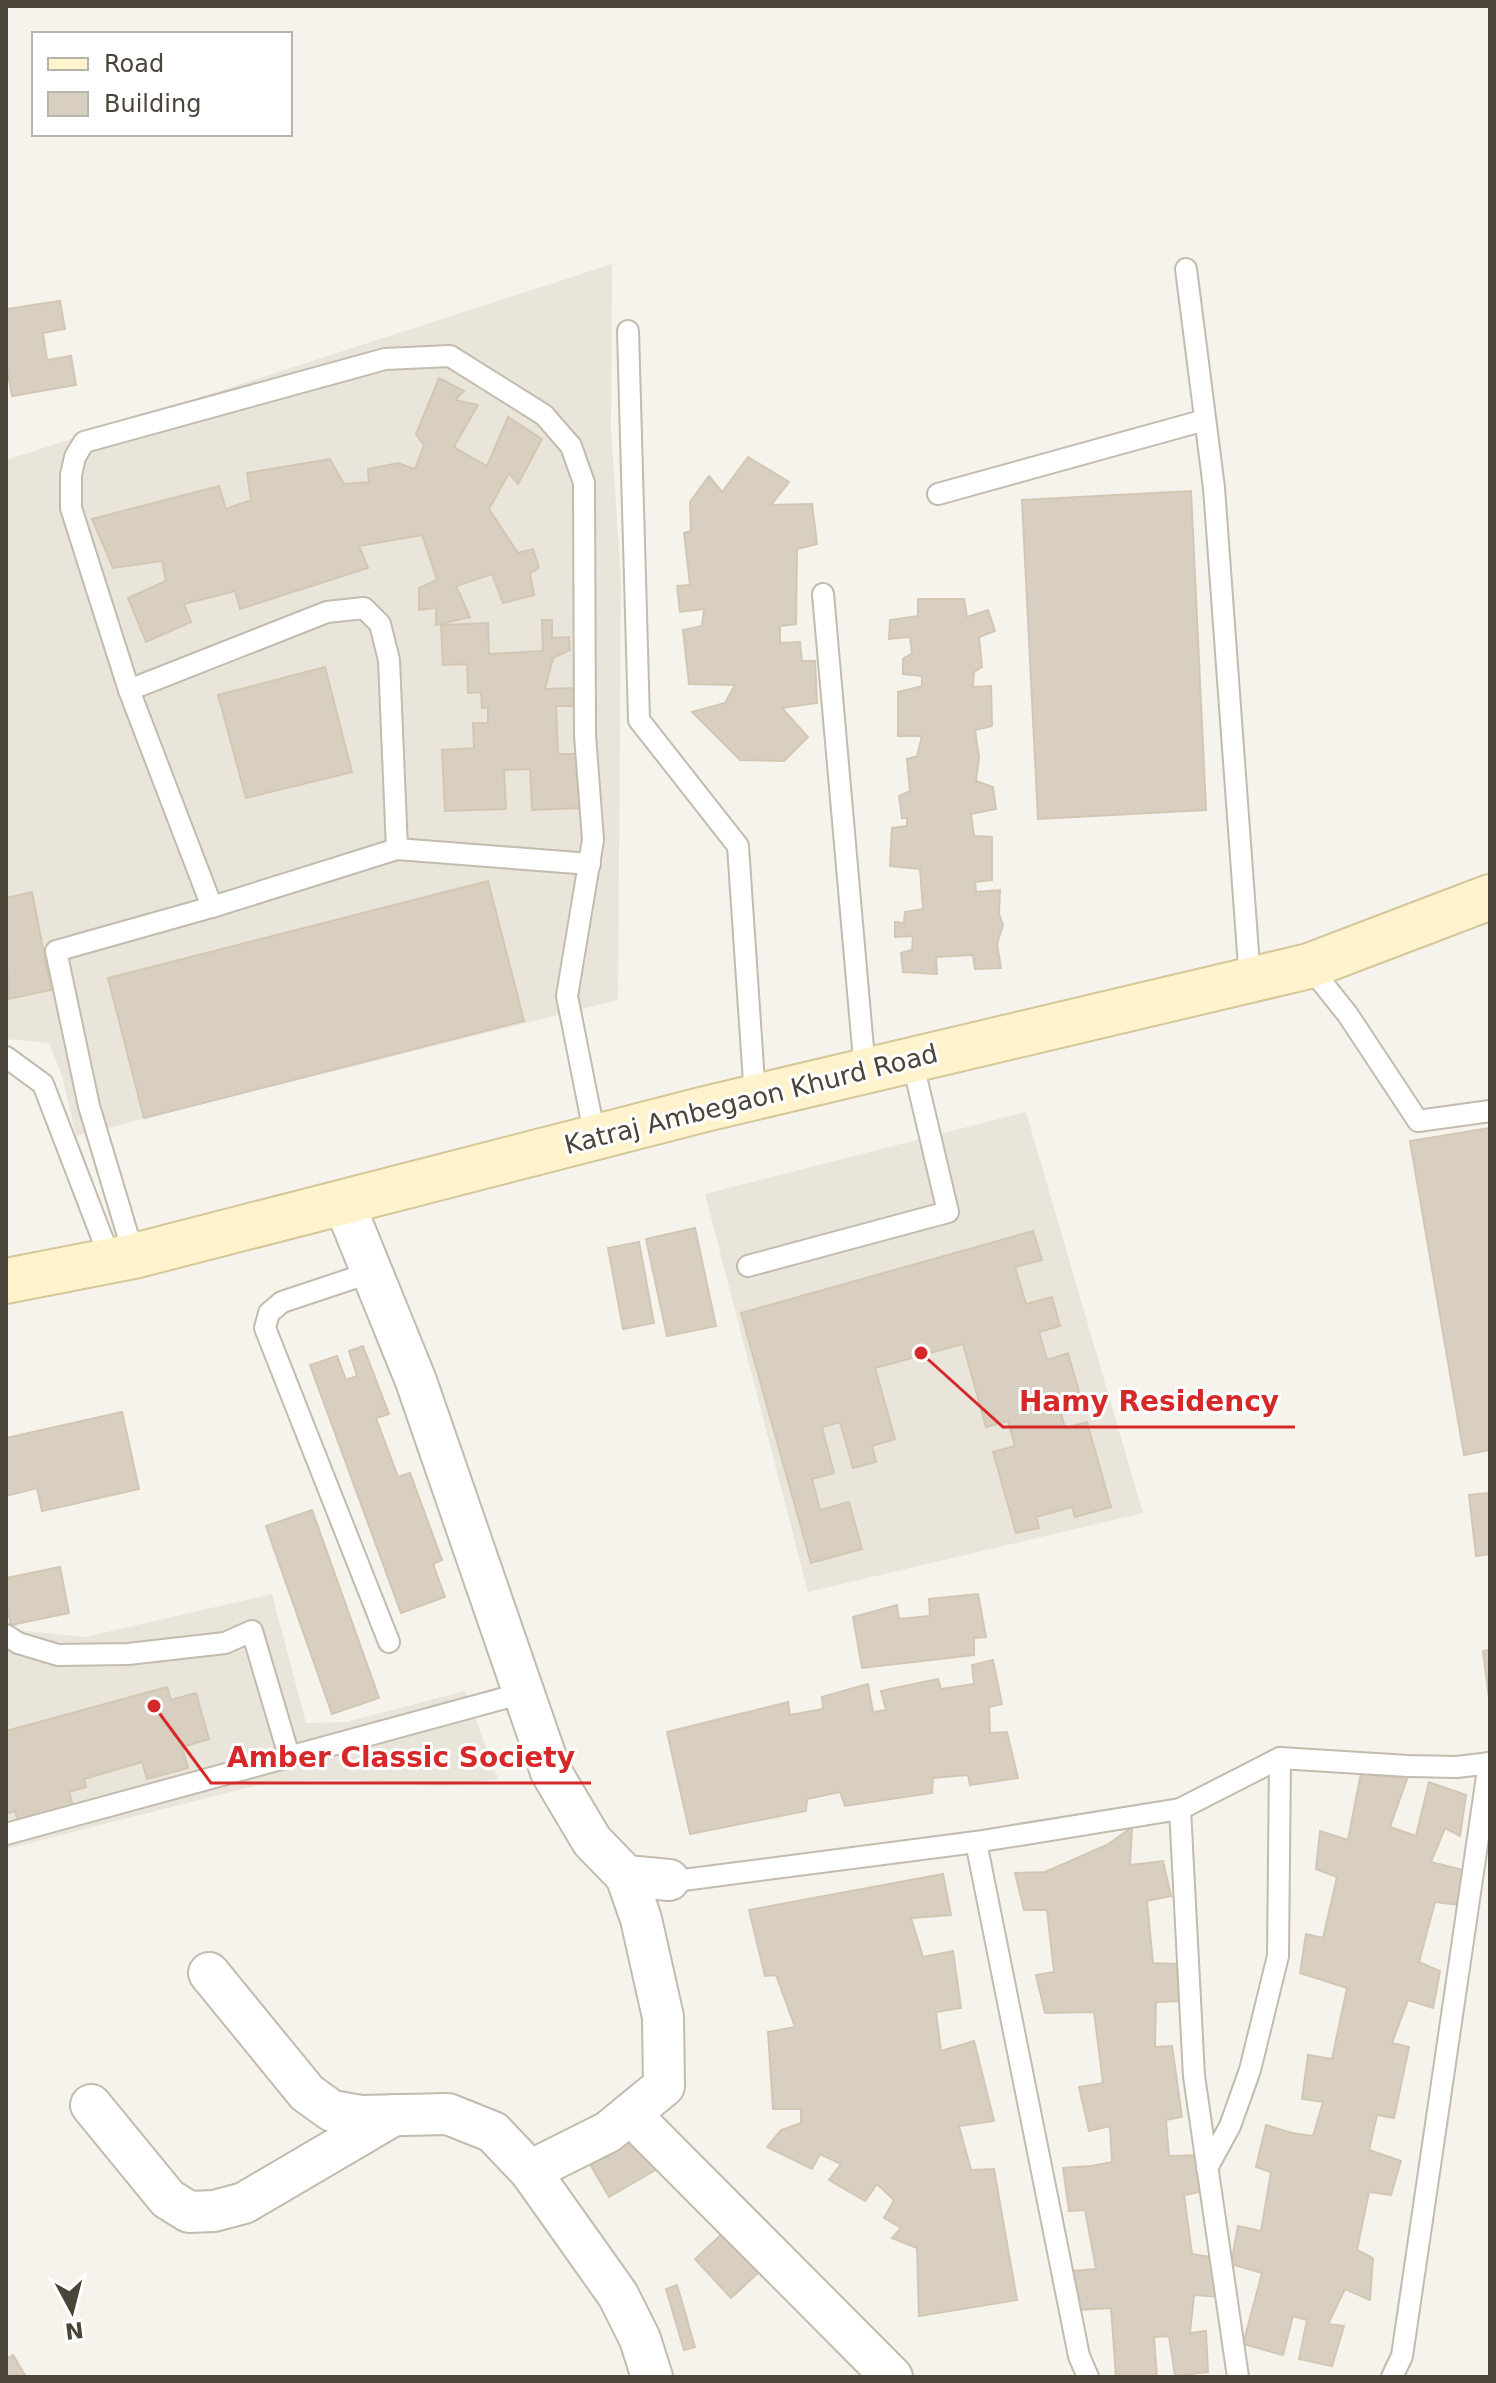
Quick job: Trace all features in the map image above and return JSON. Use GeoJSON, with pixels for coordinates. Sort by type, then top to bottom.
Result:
{"type":"FeatureCollection","features":[{"type":"Feature","properties":{"kind":"street","name":"Katraj Ambegaon Khurd Road"},"geometry":{"type":"LineString","coordinates":[[6,1281],[123,1258],[755,1097],[1309,966],[1490,897]]}},
{"type":"Feature","properties":{"kind":"street"},"geometry":{"type":"LineString","coordinates":[[343,1201],[416,1381],[551,1772],[592,1841],[626,1876],[641,1919],[663,2017],[664,2086],[608,2132],[530,2171]]}},
{"type":"Feature","properties":{"kind":"street"},"geometry":{"type":"LineString","coordinates":[[626,1876],[669,1880]]}},
{"type":"Feature","properties":{"kind":"street"},"geometry":{"type":"LineString","coordinates":[[209,1973],[307,2093],[332,2111],[361,2116],[448,2114],[493,2132],[530,2171],[618,2295],[640,2339],[652,2377]]}},
{"type":"Feature","properties":{"kind":"street"},"geometry":{"type":"LineString","coordinates":[[91,2105],[168,2199],[189,2212],[214,2211],[244,2203],[394,2115]]}},
{"type":"Feature","properties":{"kind":"street"},"geometry":{"type":"LineString","coordinates":[[630,2114],[892,2377]]}},
{"type":"Feature","properties":{"kind":"lane"},"geometry":{"type":"LineString","coordinates":[[1186,269],[1214,488],[1250,980]]}},
{"type":"Feature","properties":{"kind":"lane"},"geometry":{"type":"LineString","coordinates":[[628,331],[639,720],[738,846],[755,1097]]}},
{"type":"Feature","properties":{"kind":"lane"},"geometry":{"type":"LineString","coordinates":[[212,907],[129,690],[71,508],[71,475],[75,457],[84,442],[385,359],[450,356],[544,415],[571,446],[584,483],[585,735],[593,840],[567,996],[595,1137]]}},
{"type":"Feature","properties":{"kind":"lane"},"geometry":{"type":"LineString","coordinates":[[938,494],[1205,420]]}},
{"type":"Feature","properties":{"kind":"lane"},"geometry":{"type":"LineString","coordinates":[[823,594],[865,1071]]}},
{"type":"Feature","properties":{"kind":"lane"},"geometry":{"type":"LineString","coordinates":[[129,690],[327,612],[364,608],[380,624],[389,660],[397,849]]}},
{"type":"Feature","properties":{"kind":"lane"},"geometry":{"type":"LineString","coordinates":[[123,1258],[56,951],[212,907],[397,849],[590,864]]}},
{"type":"Feature","properties":{"kind":"lane"},"geometry":{"type":"LineString","coordinates":[[1309,966],[1348,1015],[1418,1121],[1490,1111]]}},
{"type":"Feature","properties":{"kind":"lane"},"geometry":{"type":"LineString","coordinates":[[6,1057],[43,1084],[123,1258]]}},
{"type":"Feature","properties":{"kind":"lane"},"geometry":{"type":"LineString","coordinates":[[748,1266],[948,1212],[912,1060]]}},
{"type":"Feature","properties":{"kind":"lane"},"geometry":{"type":"LineString","coordinates":[[372,1272],[282,1302],[269,1313],[265,1328],[389,1642]]}},
{"type":"Feature","properties":{"kind":"lane"},"geometry":{"type":"LineString","coordinates":[[6,1635],[18,1643],[58,1655],[100,1655],[225,1643],[252,1631],[289,1756]]}},
{"type":"Feature","properties":{"kind":"lane"},"geometry":{"type":"LineString","coordinates":[[6,1834],[523,1693]]}},
{"type":"Feature","properties":{"kind":"lane"},"geometry":{"type":"LineString","coordinates":[[1207,2168],[1230,2126],[1250,2070],[1278,1956],[1280,1758]]}},
{"type":"Feature","properties":{"kind":"lane"},"geometry":{"type":"LineString","coordinates":[[669,1880],[976,1842],[1180,1809],[1280,1758],[1408,1766],[1457,1767],[1490,1763],[1402,2356],[1392,2377]]}},
{"type":"Feature","properties":{"kind":"lane"},"geometry":{"type":"LineString","coordinates":[[1180,1809],[1194,2076],[1238,2377]]}},
{"type":"Feature","properties":{"kind":"lane"},"geometry":{"type":"LineString","coordinates":[[976,1842],[1079,2356],[1088,2377]]}},
{"type":"Feature","properties":{"kind":"shaded area"},"geometry":{"type":"Polygon","coordinates":[[[612,264],[611,429],[621,580],[618,1000],[76,1136],[62,1076],[49,1043],[6,1039],[6,460],[612,264]]]}},
{"type":"Feature","properties":{"kind":"shaded area"},"geometry":{"type":"Polygon","coordinates":[[[1026,1112],[1143,1513],[808,1592],[705,1194],[1026,1112]]]}},
{"type":"Feature","properties":{"kind":"shaded area"},"geometry":{"type":"Polygon","coordinates":[[[272,1594],[306,1723],[346,1722],[465,1691],[498,1779],[444,1786],[353,1780],[274,1781],[6,1849],[6,1621],[16,1630],[85,1637],[272,1594]]]}},
{"type":"Feature","properties":{"kind":"building"},"geometry":{"type":"Polygon","coordinates":[[[60,301],[65,329],[43,333],[47,360],[71,356],[76,385],[12,396],[6,363],[6,309],[60,301]]]}},
{"type":"Feature","properties":{"kind":"building"},"geometry":{"type":"Polygon","coordinates":[[[439,378],[464,391],[455,400],[478,405],[454,447],[487,466],[508,417],[542,439],[518,484],[509,473],[489,509],[518,553],[533,549],[539,568],[530,573],[534,595],[503,603],[492,574],[456,586],[470,617],[436,625],[436,608],[419,610],[419,588],[437,580],[422,535],[359,546],[368,568],[240,609],[235,591],[184,604],[191,622],[146,642],[128,598],[166,581],[162,561],[113,568],[92,519],[219,486],[226,509],[251,500],[247,473],[330,459],[344,484],[369,482],[368,469],[398,463],[415,469],[424,445],[416,434],[439,378]]]}},
{"type":"Feature","properties":{"kind":"building"},"geometry":{"type":"Polygon","coordinates":[[[748,457],[789,482],[771,505],[812,504],[817,544],[797,549],[796,624],[780,626],[780,643],[800,642],[802,661],[815,661],[817,703],[782,708],[808,737],[784,761],[740,760],[692,712],[725,703],[735,685],[689,684],[683,630],[702,626],[704,609],[680,612],[677,586],[690,585],[684,533],[691,531],[690,502],[709,476],[722,492],[748,457]]]}},
{"type":"Feature","properties":{"kind":"building"},"geometry":{"type":"Polygon","coordinates":[[[1191,491],[1206,810],[1038,819],[1022,500],[1191,491]]]}},
{"type":"Feature","properties":{"kind":"building"},"geometry":{"type":"Polygon","coordinates":[[[918,599],[964,599],[967,617],[988,610],[995,631],[979,637],[982,667],[974,672],[973,687],[991,686],[992,726],[975,730],[979,757],[976,781],[993,787],[996,809],[971,814],[974,836],[992,837],[992,880],[975,882],[976,892],[1000,890],[999,914],[1003,925],[997,944],[1001,968],[975,969],[973,955],[936,957],[937,974],[903,972],[901,953],[912,950],[913,936],[895,937],[895,922],[904,923],[905,912],[923,909],[920,869],[890,866],[892,828],[907,826],[907,818],[902,818],[899,796],[910,791],[907,759],[917,756],[922,736],[898,736],[898,692],[922,686],[922,676],[903,674],[903,659],[912,653],[910,637],[889,639],[890,620],[918,616],[918,599]]]}},
{"type":"Feature","properties":{"kind":"building"},"geometry":{"type":"Polygon","coordinates":[[[542,620],[552,620],[552,638],[569,637],[570,650],[553,658],[545,689],[576,688],[576,706],[556,706],[558,754],[578,754],[580,808],[532,810],[530,769],[504,770],[506,809],[445,811],[442,750],[474,748],[473,723],[488,723],[488,708],[482,708],[481,692],[468,693],[467,664],[443,665],[441,625],[488,623],[489,654],[543,651],[542,620]]]}},
{"type":"Feature","properties":{"kind":"building"},"geometry":{"type":"Polygon","coordinates":[[[325,667],[352,772],[246,798],[218,695],[325,667]]]}},
{"type":"Feature","properties":{"kind":"building"},"geometry":{"type":"Polygon","coordinates":[[[488,881],[524,1021],[144,1118],[108,978],[488,881]]]}},
{"type":"Feature","properties":{"kind":"building"},"geometry":{"type":"Polygon","coordinates":[[[32,892],[51,990],[8,999],[6,898],[32,892]]]}},
{"type":"Feature","properties":{"kind":"building"},"geometry":{"type":"Polygon","coordinates":[[[1490,1128],[1490,1450],[1464,1455],[1410,1141],[1490,1128]]]}},
{"type":"Feature","properties":{"kind":"building"},"geometry":{"type":"Polygon","coordinates":[[[695,1228],[716,1326],[667,1336],[646,1239],[695,1228]]]}},
{"type":"Feature","properties":{"kind":"building"},"geometry":{"type":"Polygon","coordinates":[[[1033,1231],[1042,1260],[1015,1267],[1026,1304],[1052,1297],[1060,1326],[1039,1332],[1047,1360],[1068,1353],[1079,1392],[1057,1398],[1065,1428],[1087,1422],[1111,1507],[1075,1517],[1072,1507],[1036,1517],[1039,1528],[1016,1533],[993,1452],[1015,1446],[1008,1421],[986,1427],[963,1344],[875,1368],[895,1439],[872,1446],[876,1462],[853,1468],[840,1422],[822,1427],[834,1473],[812,1479],[820,1510],[849,1502],[862,1549],[811,1563],[741,1313],[1033,1231]]]}},
{"type":"Feature","properties":{"kind":"building"},"geometry":{"type":"Polygon","coordinates":[[[639,1242],[654,1323],[623,1329],[608,1248],[639,1242]]]}},
{"type":"Feature","properties":{"kind":"building"},"geometry":{"type":"Polygon","coordinates":[[[363,1346],[389,1414],[376,1418],[398,1477],[410,1473],[442,1560],[433,1564],[445,1597],[401,1613],[310,1365],[337,1356],[346,1380],[357,1376],[349,1351],[363,1346]]]}},
{"type":"Feature","properties":{"kind":"building"},"geometry":{"type":"Polygon","coordinates":[[[122,1412],[139,1489],[42,1511],[37,1488],[6,1496],[6,1438],[122,1412]]]}},
{"type":"Feature","properties":{"kind":"building"},"geometry":{"type":"Polygon","coordinates":[[[1490,1493],[1490,1554],[1476,1556],[1469,1495],[1490,1493]]]}},
{"type":"Feature","properties":{"kind":"building"},"geometry":{"type":"Polygon","coordinates":[[[312,1510],[379,1698],[332,1714],[266,1526],[312,1510]]]}},
{"type":"Feature","properties":{"kind":"building"},"geometry":{"type":"Polygon","coordinates":[[[60,1567],[69,1613],[11,1625],[6,1603],[6,1578],[60,1567]]]}},
{"type":"Feature","properties":{"kind":"building"},"geometry":{"type":"Polygon","coordinates":[[[978,1594],[986,1637],[974,1638],[974,1655],[862,1668],[853,1617],[897,1605],[899,1619],[930,1616],[929,1599],[978,1594]]]}},
{"type":"Feature","properties":{"kind":"building"},"geometry":{"type":"Polygon","coordinates":[[[1490,1650],[1490,1706],[1483,1651],[1490,1650]]]}},
{"type":"Feature","properties":{"kind":"building"},"geometry":{"type":"Polygon","coordinates":[[[993,1660],[1002,1704],[989,1707],[990,1733],[1007,1732],[1018,1778],[970,1785],[968,1775],[933,1778],[932,1793],[845,1806],[840,1792],[807,1799],[806,1811],[690,1834],[667,1732],[788,1702],[790,1715],[823,1709],[822,1697],[868,1684],[873,1712],[886,1710],[881,1691],[938,1679],[941,1689],[974,1684],[972,1665],[993,1660]]]}},
{"type":"Feature","properties":{"kind":"building"},"geometry":{"type":"Polygon","coordinates":[[[167,1687],[171,1700],[196,1693],[209,1739],[182,1747],[188,1768],[147,1779],[142,1762],[84,1779],[86,1787],[69,1792],[73,1806],[18,1822],[15,1811],[6,1814],[6,1731],[167,1687]]]}},
{"type":"Feature","properties":{"kind":"building"},"geometry":{"type":"Polygon","coordinates":[[[1361,1773],[1407,1779],[1390,1827],[1416,1836],[1429,1782],[1466,1795],[1460,1836],[1445,1828],[1431,1862],[1463,1870],[1459,1905],[1435,1902],[1419,1962],[1440,1971],[1433,2008],[1408,2000],[1392,2043],[1409,2047],[1394,2118],[1377,2115],[1369,2150],[1401,2161],[1391,2195],[1369,2192],[1357,2250],[1373,2258],[1370,2300],[1345,2289],[1328,2324],[1344,2326],[1332,2366],[1299,2359],[1307,2320],[1293,2316],[1283,2355],[1243,2344],[1262,2273],[1231,2264],[1238,2226],[1261,2231],[1271,2172],[1256,2167],[1266,2125],[1313,2136],[1323,2102],[1302,2099],[1308,2055],[1332,2059],[1347,1988],[1300,1973],[1306,1934],[1323,1938],[1337,1877],[1316,1869],[1320,1831],[1348,1840],[1361,1773]]]}},
{"type":"Feature","properties":{"kind":"building"},"geometry":{"type":"Polygon","coordinates":[[[1132,1827],[1130,1865],[1163,1861],[1171,1896],[1147,1901],[1153,1963],[1176,1964],[1181,2001],[1156,2002],[1155,2047],[1172,2046],[1182,2117],[1166,2120],[1169,2156],[1204,2155],[1205,2191],[1184,2195],[1192,2254],[1210,2257],[1221,2297],[1194,2295],[1190,2333],[1206,2331],[1208,2372],[1175,2376],[1169,2336],[1154,2337],[1157,2377],[1116,2377],[1111,2308],[1078,2310],[1072,2271],[1096,2269],[1085,2210],[1069,2211],[1063,2168],[1112,2162],[1110,2126],[1089,2131],[1079,2087],[1103,2083],[1094,2012],[1045,2013],[1036,1975],[1054,1972],[1047,1910],[1024,1910],[1015,1873],[1045,1872],[1107,1845],[1132,1827]]]}},
{"type":"Feature","properties":{"kind":"building"},"geometry":{"type":"Polygon","coordinates":[[[943,1874],[951,1915],[911,1918],[923,1957],[953,1951],[961,2008],[936,2012],[941,2051],[974,2041],[994,2121],[959,2126],[971,2170],[994,2169],[1017,2300],[919,2316],[917,2248],[892,2238],[901,2228],[884,2218],[894,2200],[877,2184],[865,2201],[829,2180],[841,2164],[820,2154],[812,2169],[767,2147],[781,2130],[801,2123],[801,2109],[773,2109],[768,2032],[795,2027],[776,1975],[765,1976],[749,1910],[943,1874]]]}},
{"type":"Feature","properties":{"kind":"building"},"geometry":{"type":"Polygon","coordinates":[[[637,2130],[659,2168],[609,2197],[587,2159],[637,2130]]]}},
{"type":"Feature","properties":{"kind":"building"},"geometry":{"type":"Polygon","coordinates":[[[722,2234],[758,2273],[731,2298],[695,2259],[722,2234]]]}},
{"type":"Feature","properties":{"kind":"building"},"geometry":{"type":"Polygon","coordinates":[[[677,2285],[695,2347],[684,2350],[666,2289],[677,2285]]]}},
{"type":"Feature","properties":{"kind":"building"},"geometry":{"type":"Polygon","coordinates":[[[13,2355],[25,2375],[21,2377],[6,2377],[6,2359],[13,2355]]]}},
{"type":"Feature","properties":{"kind":"place","name":"Hamy Residency"},"geometry":{"type":"Point","coordinates":[921,1353]}},
{"type":"Feature","properties":{"kind":"place","name":"Amber Classic Society"},"geometry":{"type":"Point","coordinates":[154,1706]}}]}
